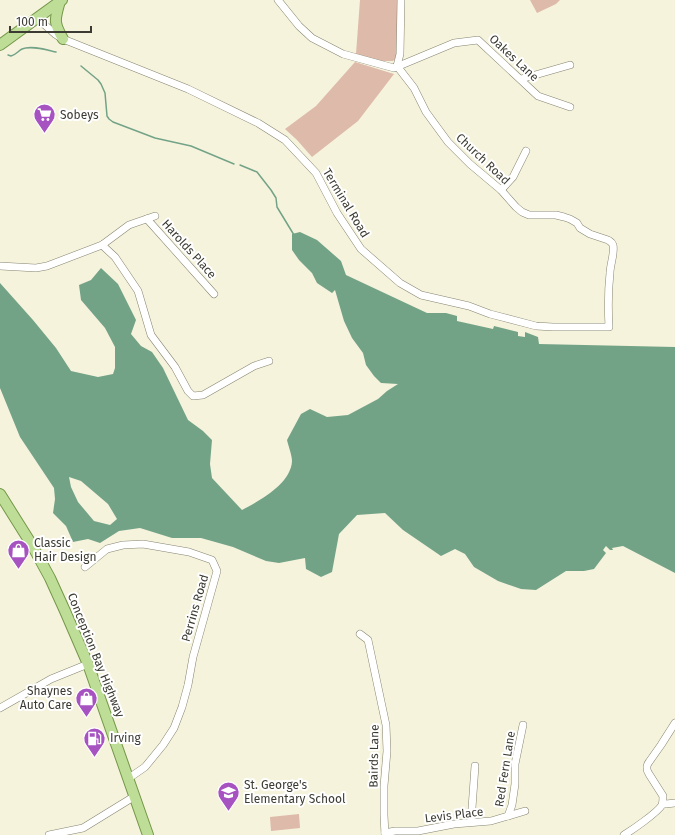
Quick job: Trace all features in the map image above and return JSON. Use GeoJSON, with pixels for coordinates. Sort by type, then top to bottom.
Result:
{"type":"FeatureCollection","features":[{"type":"Feature","properties":{"kind":"main road"},"geometry":{"type":"LineString","coordinates":[[0,45],[61,0]]}},
{"type":"Feature","properties":{"kind":"main road"},"geometry":{"type":"LineString","coordinates":[[61,0],[56,14],[55,23],[58,32],[63,39]]}},
{"type":"Feature","properties":{"kind":"main road","name":"Conception Bay Highway"},"geometry":{"type":"LineString","coordinates":[[0,494],[32,545],[50,578],[65,611],[88,664],[148,835]]}},
{"type":"Feature","properties":{"kind":"street"},"geometry":{"type":"LineString","coordinates":[[278,0],[299,26],[312,38],[343,54],[394,68],[397,66],[400,54],[401,0]]}},
{"type":"Feature","properties":{"kind":"street","name":"Terminal Road"},"geometry":{"type":"LineString","coordinates":[[37,18],[63,39],[188,89],[258,123],[285,140],[316,173],[337,213],[361,249],[400,283],[421,295],[469,306],[490,314],[536,326],[609,327]]}},
{"type":"Feature","properties":{"kind":"street","name":"Oakes Lane"},"geometry":{"type":"LineString","coordinates":[[397,66],[454,43],[478,40],[538,96],[570,107]]}},
{"type":"Feature","properties":{"kind":"street"},"geometry":{"type":"LineString","coordinates":[[521,79],[570,65]]}},
{"type":"Feature","properties":{"kind":"street","name":"Church Road"},"geometry":{"type":"LineString","coordinates":[[397,66],[414,88],[426,112],[448,142],[470,164],[501,190],[516,207],[525,214],[529,215],[556,215],[570,219],[590,234],[611,242],[613,249],[608,302],[609,327]]}},
{"type":"Feature","properties":{"kind":"street"},"geometry":{"type":"LineString","coordinates":[[501,190],[513,177],[526,151]]}},
{"type":"Feature","properties":{"kind":"street"},"geometry":{"type":"LineString","coordinates":[[0,266],[36,268],[47,266],[102,245],[129,225],[155,216]]}},
{"type":"Feature","properties":{"kind":"street","name":"Harolds Place"},"geometry":{"type":"LineString","coordinates":[[147,219],[214,294]]}},
{"type":"Feature","properties":{"kind":"street"},"geometry":{"type":"LineString","coordinates":[[102,245],[115,257],[138,291],[151,335],[175,367],[188,391],[193,396],[203,395],[254,366],[269,361]]}},
{"type":"Feature","properties":{"kind":"street","name":"Perrins Road"},"geometry":{"type":"LineString","coordinates":[[85,567],[107,549],[123,545],[143,544],[189,552],[212,560],[217,571],[193,657],[182,707],[174,728],[145,767],[129,778]]}},
{"type":"Feature","properties":{"kind":"street","name":"Bairds Lane"},"geometry":{"type":"LineString","coordinates":[[360,634],[368,640],[386,725],[387,751],[384,786],[385,834]]}},
{"type":"Feature","properties":{"kind":"street"},"geometry":{"type":"LineString","coordinates":[[0,708],[51,679],[88,664]]}},
{"type":"Feature","properties":{"kind":"street"},"geometry":{"type":"LineString","coordinates":[[624,835],[648,818],[659,808],[664,800],[647,770],[647,766],[675,723]]}},
{"type":"Feature","properties":{"kind":"street","name":"Red Fern Lane"},"geometry":{"type":"LineString","coordinates":[[508,816],[512,805],[515,784],[515,764],[523,725]]}},
{"type":"Feature","properties":{"kind":"street"},"geometry":{"type":"LineString","coordinates":[[471,822],[475,766]]}},
{"type":"Feature","properties":{"kind":"street"},"geometry":{"type":"LineString","coordinates":[[49,835],[83,828],[135,796]]}},
{"type":"Feature","properties":{"kind":"street"},"geometry":{"type":"LineString","coordinates":[[662,804],[675,803]]}},
{"type":"Feature","properties":{"kind":"street","name":"Levis Place"},"geometry":{"type":"LineString","coordinates":[[385,834],[395,831],[418,831],[454,824],[491,821],[525,811]]}},
{"type":"Feature","properties":{"kind":"shaded area"},"geometry":{"type":"Polygon","coordinates":[[[360,0],[398,0],[397,50],[396,58],[393,61],[380,61],[356,54],[360,0]]]}},
{"type":"Feature","properties":{"kind":"shaded area"},"geometry":{"type":"Polygon","coordinates":[[[530,0],[560,0],[556,4],[537,13],[530,0]]]}},
{"type":"Feature","properties":{"kind":"shaded area"},"geometry":{"type":"Polygon","coordinates":[[[355,62],[394,74],[358,121],[312,157],[285,129],[316,106],[355,62]]]}},
{"type":"Feature","properties":{"kind":"shaded area"},"geometry":{"type":"Polygon","coordinates":[[[300,232],[317,240],[341,261],[346,275],[427,313],[446,313],[457,316],[457,321],[493,329],[494,326],[518,332],[518,336],[525,337],[525,332],[538,337],[539,344],[675,347],[675,573],[623,546],[612,548],[613,550],[610,550],[606,546],[603,550],[606,553],[594,569],[584,571],[566,571],[536,590],[521,589],[498,581],[474,567],[465,554],[455,549],[441,556],[403,530],[385,513],[357,515],[339,534],[332,572],[321,577],[306,569],[305,558],[279,563],[266,561],[233,547],[201,538],[172,538],[140,528],[119,531],[100,543],[88,539],[73,542],[66,526],[53,513],[55,499],[54,488],[20,437],[0,388],[0,283],[56,348],[71,371],[98,377],[113,374],[115,368],[115,347],[105,328],[81,300],[79,285],[91,280],[101,268],[118,284],[136,320],[131,334],[141,346],[152,352],[163,368],[188,420],[212,440],[210,464],[212,478],[242,510],[273,491],[286,477],[292,461],[287,440],[301,414],[310,409],[327,417],[348,415],[378,399],[398,384],[381,383],[366,365],[363,353],[352,338],[344,321],[335,290],[332,293],[317,283],[312,273],[299,260],[292,250],[292,234],[300,232]],[[69,477],[71,487],[78,502],[94,521],[110,525],[117,519],[108,504],[81,481],[69,477]]]}},
{"type":"Feature","properties":{"kind":"shaded area"},"geometry":{"type":"Polygon","coordinates":[[[299,814],[300,828],[271,831],[270,817],[299,814]]]}},
{"type":"Feature","properties":{"kind":"waterway"},"geometry":{"type":"LineString","coordinates":[[8,55],[11,56],[26,48],[39,48],[56,52]]}},
{"type":"Feature","properties":{"kind":"waterway"},"geometry":{"type":"LineString","coordinates":[[81,66],[101,84],[105,93],[107,116],[113,122],[155,138],[191,146],[234,164]]}},
{"type":"Feature","properties":{"kind":"waterway"},"geometry":{"type":"LineString","coordinates":[[240,165],[257,172],[271,190],[276,198],[277,207],[294,235]]}},
{"type":"Feature","properties":{"kind":"place","name":"Sobeys"},"geometry":{"type":"Point","coordinates":[44,134]}},
{"type":"Feature","properties":{"kind":"place","name":"Classic Hair Design"},"geometry":{"type":"Point","coordinates":[19,570]}},
{"type":"Feature","properties":{"kind":"place","name":"Shaynes Auto Care"},"geometry":{"type":"Point","coordinates":[87,718]}},
{"type":"Feature","properties":{"kind":"place","name":"Irving"},"geometry":{"type":"Point","coordinates":[95,758]}},
{"type":"Feature","properties":{"kind":"place","name":"St. George's Elementary School"},"geometry":{"type":"Point","coordinates":[228,812]}}]}
